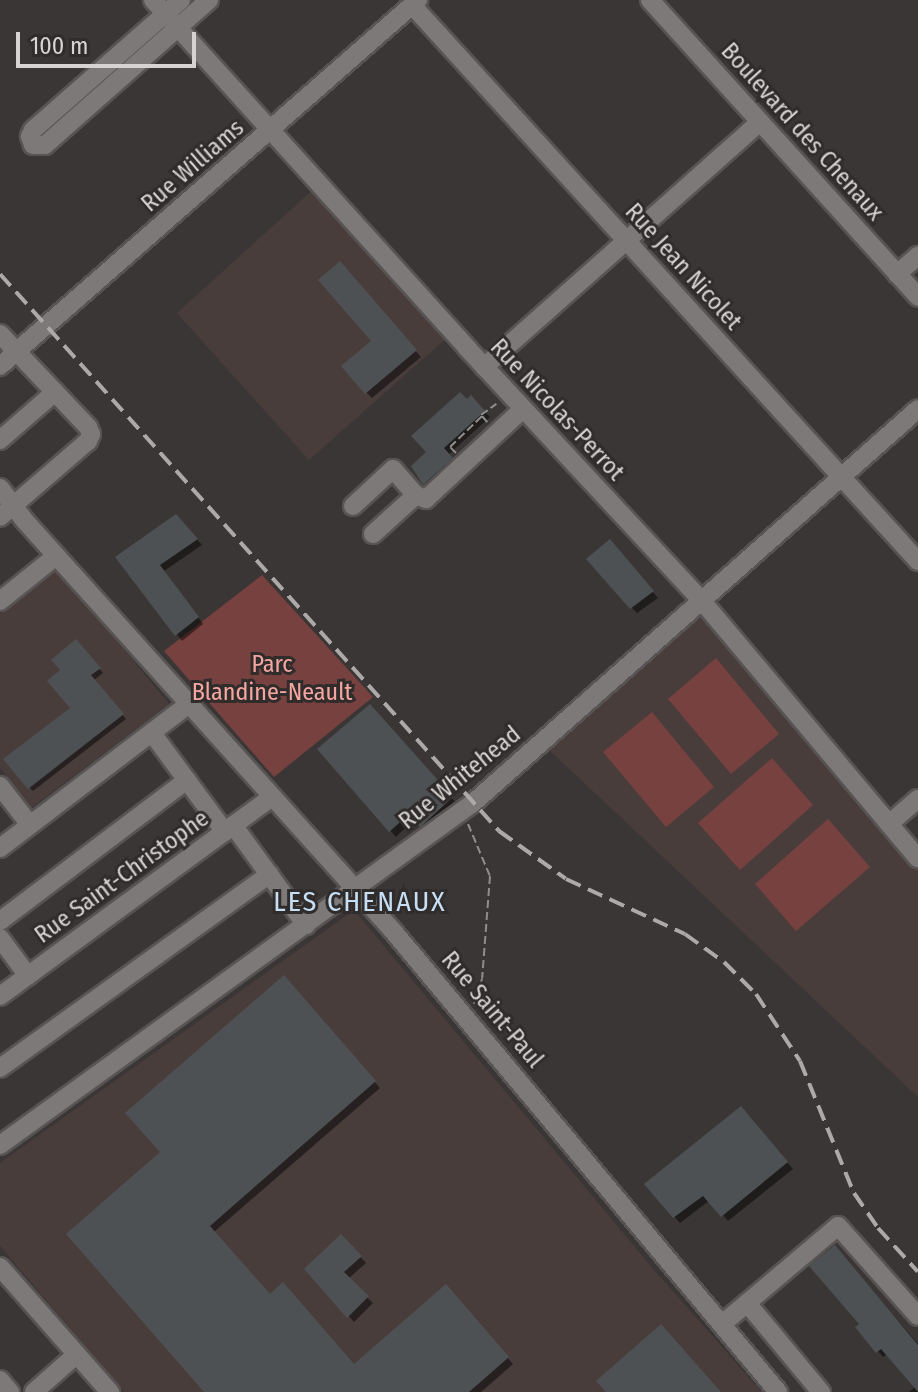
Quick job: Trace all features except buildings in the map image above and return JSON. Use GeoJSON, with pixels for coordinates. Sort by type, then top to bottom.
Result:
{"type":"FeatureCollection","features":[{"type":"Feature","properties":{"kind":"street"},"geometry":{"type":"LineString","coordinates":[[181,0],[33,130],[30,136],[33,145],[45,145],[166,14],[209,0]]}},
{"type":"Feature","properties":{"kind":"street","name":"Boulevard des Chenaux"},"geometry":{"type":"LineString","coordinates":[[650,0],[918,297]]}},
{"type":"Feature","properties":{"kind":"street","name":"Rue Williams"},"geometry":{"type":"LineString","coordinates":[[0,366],[415,3]]}},
{"type":"Feature","properties":{"kind":"street","name":"Rue Jean Nicolet"},"geometry":{"type":"LineString","coordinates":[[415,3],[626,241],[918,561]]}},
{"type":"Feature","properties":{"kind":"street","name":"Rue Nicolas-Perrot"},"geometry":{"type":"LineString","coordinates":[[166,14],[484,367],[702,601],[918,858]]}},
{"type":"Feature","properties":{"kind":"street"},"geometry":{"type":"LineString","coordinates":[[484,367],[760,122]]}},
{"type":"Feature","properties":{"kind":"street"},"geometry":{"type":"LineString","coordinates":[[897,274],[918,256]]}},
{"type":"Feature","properties":{"kind":"street"},"geometry":{"type":"LineString","coordinates":[[0,334],[88,427],[91,434],[88,441],[7,511]]}},
{"type":"Feature","properties":{"kind":"street"},"geometry":{"type":"LineString","coordinates":[[0,440],[55,392]]}},
{"type":"Feature","properties":{"kind":"street"},"geometry":{"type":"LineString","coordinates":[[353,506],[393,469],[416,495],[426,499],[523,409]]}},
{"type":"Feature","properties":{"kind":"street","name":"Rue Whitehead"},"geometry":{"type":"LineString","coordinates":[[0,1145],[463,811],[918,409]]}},
{"type":"Feature","properties":{"kind":"street","name":"Rue Saint-Paul"},"geometry":{"type":"LineString","coordinates":[[0,488],[7,511],[56,556],[356,889],[469,1020],[722,1324],[770,1389]]}},
{"type":"Feature","properties":{"kind":"street"},"geometry":{"type":"LineString","coordinates":[[373,534],[416,495]]}},
{"type":"Feature","properties":{"kind":"street"},"geometry":{"type":"LineString","coordinates":[[0,601],[56,556]]}},
{"type":"Feature","properties":{"kind":"street"},"geometry":{"type":"LineString","coordinates":[[0,848],[189,704]]}},
{"type":"Feature","properties":{"kind":"street"},"geometry":{"type":"LineString","coordinates":[[152,733],[187,780],[270,874],[306,925]]}},
{"type":"Feature","properties":{"kind":"street"},"geometry":{"type":"LineString","coordinates":[[0,921],[187,780]]}},
{"type":"Feature","properties":{"kind":"street"},"geometry":{"type":"LineString","coordinates":[[0,786],[30,825]]}},
{"type":"Feature","properties":{"kind":"street","name":"Rue Saint-Christophe"},"geometry":{"type":"LineString","coordinates":[[0,996],[272,797]]}},
{"type":"Feature","properties":{"kind":"street"},"geometry":{"type":"LineString","coordinates":[[889,824],[918,799]]}},
{"type":"Feature","properties":{"kind":"street"},"geometry":{"type":"LineString","coordinates":[[0,1068],[270,874]]}},
{"type":"Feature","properties":{"kind":"street"},"geometry":{"type":"LineString","coordinates":[[0,938],[28,976]]}},
{"type":"Feature","properties":{"kind":"street"},"geometry":{"type":"LineString","coordinates":[[722,1324],[838,1226],[918,1316]]}},
{"type":"Feature","properties":{"kind":"street"},"geometry":{"type":"LineString","coordinates":[[0,1267],[110,1392]]}},
{"type":"Feature","properties":{"kind":"street"},"geometry":{"type":"LineString","coordinates":[[747,1303],[821,1392]]}},
{"type":"Feature","properties":{"kind":"street"},"geometry":{"type":"LineString","coordinates":[[34,1392],[77,1354]]}},
{"type":"Feature","properties":{"kind":"street"},"geometry":{"type":"LineString","coordinates":[[0,1380],[10,1392]]}},
{"type":"Feature","properties":{"kind":"path"},"geometry":{"type":"LineString","coordinates":[[461,459],[450,447],[496,404]]}},
{"type":"Feature","properties":{"kind":"path"},"geometry":{"type":"LineString","coordinates":[[463,811],[490,876],[482,979],[469,1020]]}},
{"type":"Feature","properties":{"kind":"shaded area"},"geometry":{"type":"Polygon","coordinates":[[[317,186],[451,334],[309,460],[177,313],[317,186]]]}},
{"type":"Feature","properties":{"kind":"shaded area"},"geometry":{"type":"Polygon","coordinates":[[[57,568],[169,704],[31,808],[0,768],[0,613],[57,568]]]}},
{"type":"Feature","properties":{"kind":"shaded area"},"geometry":{"type":"Polygon","coordinates":[[[703,610],[918,864],[918,1097],[546,747],[703,610]]]}},
{"type":"Feature","properties":{"kind":"shaded area"},"geometry":{"type":"Polygon","coordinates":[[[354,910],[654,1270],[762,1392],[124,1392],[0,1246],[0,1163],[354,910]]]}},
{"type":"Feature","properties":{"kind":"green space","name":"Parc Blandine-Neault"},"geometry":{"type":"Polygon","coordinates":[[[262,575],[373,697],[274,777],[164,651],[262,575]]]}},
{"type":"Feature","properties":{"kind":"green space"},"geometry":{"type":"Polygon","coordinates":[[[716,658],[779,734],[731,774],[668,699],[716,658]]]}},
{"type":"Feature","properties":{"kind":"green space"},"geometry":{"type":"Polygon","coordinates":[[[652,712],[714,787],[666,827],[603,752],[652,712]]]}},
{"type":"Feature","properties":{"kind":"green space"},"geometry":{"type":"Polygon","coordinates":[[[772,758],[813,805],[740,870],[698,823],[772,758]]]}},
{"type":"Feature","properties":{"kind":"green space"},"geometry":{"type":"Polygon","coordinates":[[[828,819],[870,867],[796,931],[755,884],[828,819]]]}},
{"type":"Feature","properties":{"kind":"railway"},"geometry":{"type":"LineString","coordinates":[[0,274],[499,831],[566,879],[685,934],[724,962],[756,994],[800,1061],[854,1193],[878,1228],[918,1272]]}},
{"type":"Feature","properties":{"kind":"district","name":"LES CHENAUX"},"geometry":{"type":"Point","coordinates":[360,902]}}]}
